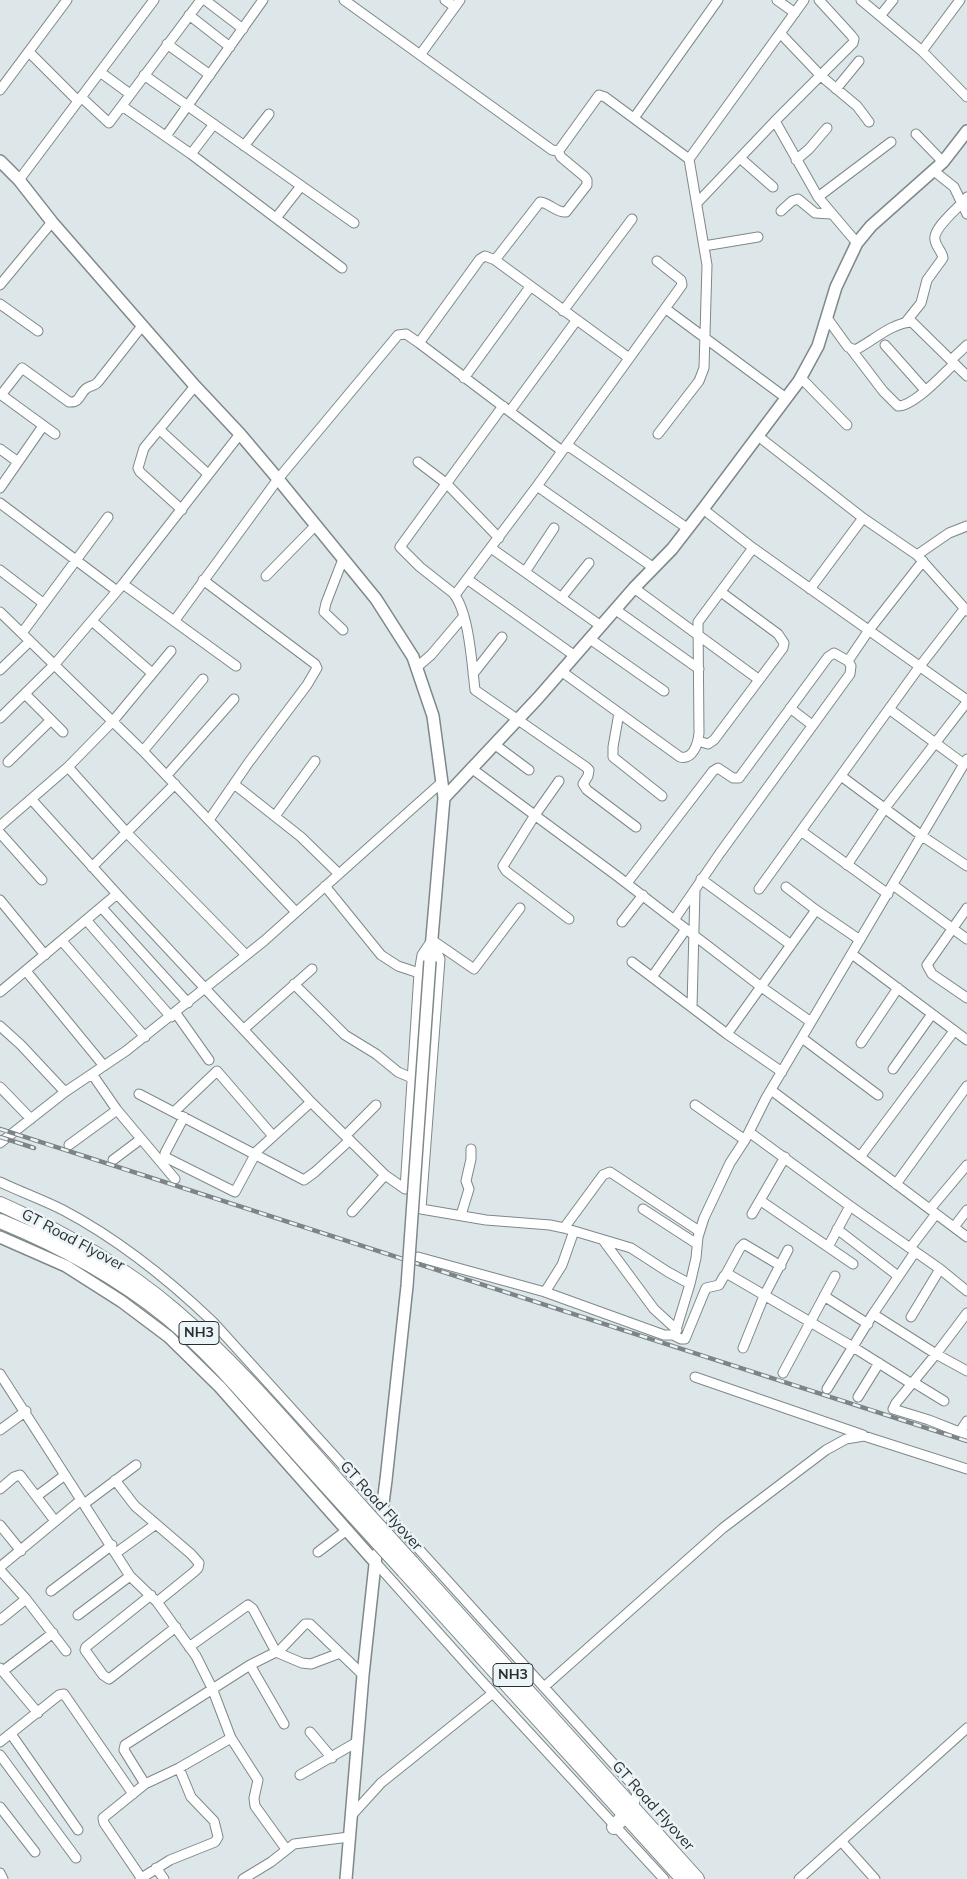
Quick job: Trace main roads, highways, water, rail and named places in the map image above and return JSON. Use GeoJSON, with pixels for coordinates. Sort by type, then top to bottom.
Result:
{"type":"FeatureCollection","features":[{"type":"Feature","properties":{"kind":"highway","name":"GT Road Flyover"},"geometry":{"type":"LineString","coordinates":[[0,1204],[32,1218],[82,1245],[130,1276],[174,1310],[229,1361],[408,1568],[629,1811],[697,1879]]}},
{"type":"Feature","properties":{"kind":"highway","name":"GT Road Flyover"},"geometry":{"type":"LineString","coordinates":[[0,1221],[76,1257],[121,1284],[167,1318],[221,1367],[358,1512]]}},
{"type":"Feature","properties":{"kind":"highway","name":"GT Road Flyover"},"geometry":{"type":"LineString","coordinates":[[629,1811],[683,1879]]}},
{"type":"Feature","properties":{"kind":"highway"},"geometry":{"type":"LineString","coordinates":[[614,1827],[629,1811]]}},
{"type":"Feature","properties":{"kind":"railway"},"geometry":{"type":"LineString","coordinates":[[0,1129],[967,1441]]}},
{"type":"Feature","properties":{"kind":"railway"},"geometry":{"type":"LineString","coordinates":[[0,1137],[34,1148]]}}]}
